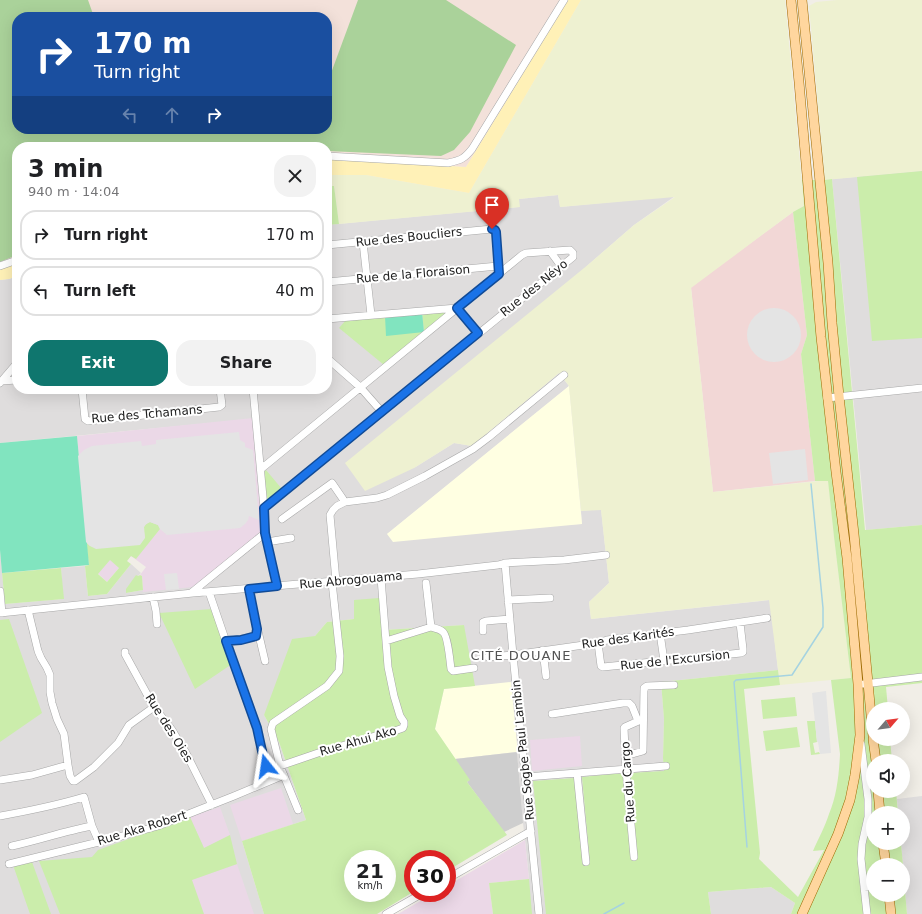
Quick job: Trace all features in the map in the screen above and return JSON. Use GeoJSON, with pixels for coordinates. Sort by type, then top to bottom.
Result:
{"type":"FeatureCollection","features":[{"type":"Feature","properties":{"kind":"main road"},"geometry":{"type":"LineString","coordinates":[[791,0],[820,323],[847,558],[860,715],[860,735],[850,800],[838,834],[802,914]]}},
{"type":"Feature","properties":{"kind":"main road"},"geometry":{"type":"LineString","coordinates":[[802,0],[828,263],[839,396],[870,702]]}},
{"type":"Feature","properties":{"kind":"main road"},"geometry":{"type":"LineString","coordinates":[[820,323],[832,323]]}},
{"type":"Feature","properties":{"kind":"main road"},"geometry":{"type":"LineString","coordinates":[[860,715],[866,715]]}},
{"type":"Feature","properties":{"kind":"main road"},"geometry":{"type":"LineString","coordinates":[[889,902],[890,914]]}},
{"type":"Feature","properties":{"kind":"street"},"geometry":{"type":"LineString","coordinates":[[332,156],[448,163],[465,157],[472,150],[564,0]]}},
{"type":"Feature","properties":{"kind":"street","name":"Rue des Boucliers"},"geometry":{"type":"LineString","coordinates":[[332,245],[492,229],[496,232],[499,274]]}},
{"type":"Feature","properties":{"kind":"street"},"geometry":{"type":"LineString","coordinates":[[363,242],[371,315]]}},
{"type":"Feature","properties":{"kind":"street","name":"Rue des Néyo"},"geometry":{"type":"LineString","coordinates":[[261,469],[522,255],[526,253],[570,250],[573,253],[573,257],[264,508]]}},
{"type":"Feature","properties":{"kind":"street"},"geometry":{"type":"LineString","coordinates":[[550,252],[561,266]]}},
{"type":"Feature","properties":{"kind":"street"},"geometry":{"type":"LineString","coordinates":[[0,266],[12,262]]}},
{"type":"Feature","properties":{"kind":"street","name":"Rue de la Floraison"},"geometry":{"type":"LineString","coordinates":[[332,281],[498,266]]}},
{"type":"Feature","properties":{"kind":"street"},"geometry":{"type":"LineString","coordinates":[[332,318],[457,308],[478,333]]}},
{"type":"Feature","properties":{"kind":"street"},"geometry":{"type":"LineString","coordinates":[[332,362],[360,387],[382,412]]}},
{"type":"Feature","properties":{"kind":"street"},"geometry":{"type":"LineString","coordinates":[[1,382],[12,369]]}},
{"type":"Feature","properties":{"kind":"street"},"geometry":{"type":"LineString","coordinates":[[298,810],[280,766],[271,729],[273,723],[327,686],[339,671],[340,656],[330,516],[332,510],[345,502],[377,498],[387,495],[474,449],[564,376]]}},
{"type":"Feature","properties":{"kind":"street"},"geometry":{"type":"LineString","coordinates":[[1,382],[12,381]]}},
{"type":"Feature","properties":{"kind":"street"},"geometry":{"type":"LineString","coordinates":[[828,398],[922,388]]}},
{"type":"Feature","properties":{"kind":"street","name":"Rue des Tchamans"},"geometry":{"type":"LineString","coordinates":[[82,394],[85,419],[88,420],[220,407],[222,405],[221,394]]}},
{"type":"Feature","properties":{"kind":"street"},"geometry":{"type":"LineString","coordinates":[[254,394],[261,469],[265,533],[277,586]]}},
{"type":"Feature","properties":{"kind":"street"},"geometry":{"type":"LineString","coordinates":[[282,519],[332,483],[345,502]]}},
{"type":"Feature","properties":{"kind":"street"},"geometry":{"type":"LineString","coordinates":[[191,594],[265,533]]}},
{"type":"Feature","properties":{"kind":"street"},"geometry":{"type":"LineString","coordinates":[[267,542],[291,538]]}},
{"type":"Feature","properties":{"kind":"street","name":"Rue Abrogouama"},"geometry":{"type":"LineString","coordinates":[[1,613],[153,597],[381,578],[505,563],[564,560],[606,555]]}},
{"type":"Feature","properties":{"kind":"street","name":"Rue Sogbe Paul Lambin"},"geometry":{"type":"LineString","coordinates":[[505,563],[539,914]]}},
{"type":"Feature","properties":{"kind":"street","name":"Rue Ahui Ako"},"geometry":{"type":"LineString","coordinates":[[280,766],[318,752],[403,728],[404,722],[400,716],[394,696],[388,667],[381,578]]}},
{"type":"Feature","properties":{"kind":"street"},"geometry":{"type":"LineString","coordinates":[[426,583],[431,627]]}},
{"type":"Feature","properties":{"kind":"street"},"geometry":{"type":"LineString","coordinates":[[249,589],[265,661]]}},
{"type":"Feature","properties":{"kind":"street"},"geometry":{"type":"LineString","coordinates":[[0,591],[1,613]]}},
{"type":"Feature","properties":{"kind":"street"},"geometry":{"type":"LineString","coordinates":[[209,592],[257,728],[271,780]]}},
{"type":"Feature","properties":{"kind":"street"},"geometry":{"type":"LineString","coordinates":[[153,597],[157,624]]}},
{"type":"Feature","properties":{"kind":"street"},"geometry":{"type":"LineString","coordinates":[[508,600],[550,598]]}},
{"type":"Feature","properties":{"kind":"street"},"geometry":{"type":"LineString","coordinates":[[28,610],[38,651],[50,675],[50,692],[52,703],[64,734],[70,776],[73,781],[94,767],[118,743],[129,725],[154,707]]}},
{"type":"Feature","properties":{"kind":"street","name":"Rue des Karités"},"geometry":{"type":"LineString","coordinates":[[488,657],[513,655],[598,643],[607,640],[740,623],[767,618]]}},
{"type":"Feature","properties":{"kind":"street"},"geometry":{"type":"LineString","coordinates":[[483,631],[484,621],[510,619]]}},
{"type":"Feature","properties":{"kind":"street","name":"Rue de l'Excursion"},"geometry":{"type":"LineString","coordinates":[[598,643],[601,666],[603,668],[741,653],[743,652],[743,649],[740,623]]}},
{"type":"Feature","properties":{"kind":"street"},"geometry":{"type":"LineString","coordinates":[[386,641],[431,627],[444,633],[452,671],[474,668]]}},
{"type":"Feature","properties":{"kind":"street"},"geometry":{"type":"LineString","coordinates":[[226,641],[241,640],[256,636],[257,629]]}},
{"type":"Feature","properties":{"kind":"street"},"geometry":{"type":"LineString","coordinates":[[660,633],[664,661]]}},
{"type":"Feature","properties":{"kind":"street"},"geometry":{"type":"LineString","coordinates":[[543,650],[546,676]]}},
{"type":"Feature","properties":{"kind":"street","name":"Rue des Oies"},"geometry":{"type":"LineString","coordinates":[[125,652],[154,707],[172,730],[186,753],[212,805]]}},
{"type":"Feature","properties":{"kind":"street"},"geometry":{"type":"LineString","coordinates":[[858,684],[922,677]]}},
{"type":"Feature","properties":{"kind":"street"},"geometry":{"type":"LineString","coordinates":[[625,756],[642,751],[641,720],[644,688],[647,686],[674,685]]}},
{"type":"Feature","properties":{"kind":"street"},"geometry":{"type":"LineString","coordinates":[[552,714],[629,703],[641,720]]}},
{"type":"Feature","properties":{"kind":"street","name":"Rue du Cargo"},"geometry":{"type":"LineString","coordinates":[[634,857],[626,770],[624,728],[641,720]]}},
{"type":"Feature","properties":{"kind":"street"},"geometry":{"type":"LineString","coordinates":[[860,735],[868,799],[868,817],[862,844],[867,914]]}},
{"type":"Feature","properties":{"kind":"street"},"geometry":{"type":"LineString","coordinates":[[0,780],[32,775],[68,765]]}},
{"type":"Feature","properties":{"kind":"street"},"geometry":{"type":"LineString","coordinates":[[526,777],[666,766]]}},
{"type":"Feature","properties":{"kind":"street"},"geometry":{"type":"LineString","coordinates":[[577,773],[586,862]]}},
{"type":"Feature","properties":{"kind":"street","name":"Rue Aka Robert"},"geometry":{"type":"LineString","coordinates":[[9,864],[158,826],[191,814],[284,774]]}},
{"type":"Feature","properties":{"kind":"street"},"geometry":{"type":"LineString","coordinates":[[0,816],[68,802],[84,797],[92,826],[99,842]]}},
{"type":"Feature","properties":{"kind":"street"},"geometry":{"type":"LineString","coordinates":[[12,846],[92,826]]}},
{"type":"Feature","properties":{"kind":"street"},"geometry":{"type":"LineString","coordinates":[[456,874],[531,831]]}},
{"type":"Feature","properties":{"kind":"street"},"geometry":{"type":"LineString","coordinates":[[386,914],[407,902]]}},
{"type":"Feature","properties":{"kind":"shaded area"},"geometry":{"type":"Polygon","coordinates":[[[0,0],[568,0],[466,167],[332,159],[332,142],[12,142],[12,265],[0,269],[0,0]]]}},
{"type":"Feature","properties":{"kind":"shaded area"},"geometry":{"type":"Polygon","coordinates":[[[581,0],[785,0],[804,206],[793,212],[691,288],[713,492],[828,480],[851,678],[780,685],[769,600],[591,619],[589,602],[609,583],[601,510],[581,511],[569,386],[559,373],[472,446],[454,443],[414,468],[365,491],[345,463],[589,264],[634,225],[675,197],[560,207],[558,195],[519,199],[520,207],[339,224],[334,186],[332,186],[332,175],[366,175],[469,193],[581,0]]]}},
{"type":"Feature","properties":{"kind":"shaded area"},"geometry":{"type":"Polygon","coordinates":[[[837,0],[922,0],[922,171],[825,180],[809,6],[816,2],[837,0]]]}},
{"type":"Feature","properties":{"kind":"shaded area"},"geometry":{"type":"Polygon","coordinates":[[[922,171],[922,525],[866,530],[832,179],[922,171]]]}},
{"type":"Feature","properties":{"kind":"shaded area"},"geometry":{"type":"Polygon","coordinates":[[[558,195],[560,207],[675,196],[634,225],[589,264],[414,468],[454,443],[472,446],[559,373],[569,386],[387,534],[582,524],[581,511],[601,509],[609,583],[589,602],[591,619],[770,600],[778,670],[661,682],[664,719],[663,758],[668,816],[637,860],[582,865],[580,914],[493,914],[529,879],[517,752],[455,759],[464,625],[384,630],[354,600],[354,619],[327,622],[315,636],[264,715],[279,742],[306,820],[242,841],[264,914],[0,914],[0,550],[5,604],[63,599],[61,568],[85,566],[88,596],[107,594],[131,564],[141,573],[137,576],[126,593],[143,590],[143,592],[253,419],[0,443],[0,280],[12,278],[12,394],[332,394],[332,225],[519,207],[519,199],[558,195]]]}},
{"type":"Feature","properties":{"kind":"shaded area"},"geometry":{"type":"Polygon","coordinates":[[[793,212],[807,335],[801,354],[815,481],[713,492],[691,287],[793,212]]]}},
{"type":"Feature","properties":{"kind":"shaded area"},"geometry":{"type":"Polygon","coordinates":[[[769,308],[779,308],[789,312],[797,320],[801,330],[801,340],[797,350],[789,358],[779,362],[769,362],[759,358],[751,350],[747,340],[747,330],[751,320],[759,312],[769,308]]]}},
{"type":"Feature","properties":{"kind":"shaded area"},"geometry":{"type":"Polygon","coordinates":[[[569,386],[582,524],[393,542],[387,534],[569,386]]]}},
{"type":"Feature","properties":{"kind":"shaded area"},"geometry":{"type":"Polygon","coordinates":[[[253,418],[263,531],[193,587],[143,592],[142,576],[140,575],[146,567],[131,556],[107,582],[89,565],[77,436],[253,418]]]}},
{"type":"Feature","properties":{"kind":"shaded area"},"geometry":{"type":"Polygon","coordinates":[[[239,432],[240,440],[245,443],[245,447],[253,450],[259,520],[249,516],[245,524],[240,528],[167,535],[158,525],[150,522],[144,527],[145,538],[140,545],[96,549],[86,542],[78,456],[84,450],[92,446],[141,441],[142,446],[156,444],[156,440],[239,432]]]}},
{"type":"Feature","properties":{"kind":"shaded area"},"geometry":{"type":"Polygon","coordinates":[[[805,449],[808,480],[773,484],[769,453],[805,449]]]}},
{"type":"Feature","properties":{"kind":"shaded area"},"geometry":{"type":"Polygon","coordinates":[[[177,573],[179,589],[166,590],[164,574],[177,573]]]}},
{"type":"Feature","properties":{"kind":"shaded area"},"geometry":{"type":"Polygon","coordinates":[[[511,682],[517,752],[455,759],[435,729],[444,689],[511,682]]]}},
{"type":"Feature","properties":{"kind":"shaded area"},"geometry":{"type":"Polygon","coordinates":[[[826,691],[831,753],[820,754],[817,742],[812,693],[826,691]]]}},
{"type":"Feature","properties":{"kind":"shaded area"},"geometry":{"type":"Polygon","coordinates":[[[580,736],[582,766],[532,771],[530,740],[580,736]]]}},
{"type":"Feature","properties":{"kind":"shaded area"},"geometry":{"type":"Polygon","coordinates":[[[517,752],[523,823],[504,832],[467,782],[469,780],[455,759],[517,752]]]}},
{"type":"Feature","properties":{"kind":"shaded area"},"geometry":{"type":"Polygon","coordinates":[[[281,788],[293,824],[242,841],[230,805],[281,788]]]}},
{"type":"Feature","properties":{"kind":"shaded area"},"geometry":{"type":"Polygon","coordinates":[[[922,796],[922,914],[907,914],[906,902],[910,902],[910,858],[902,858],[902,850],[910,850],[910,806],[898,806],[897,799],[922,796]]]}},
{"type":"Feature","properties":{"kind":"shaded area"},"geometry":{"type":"Polygon","coordinates":[[[220,807],[230,835],[204,848],[190,817],[220,807]]]}},
{"type":"Feature","properties":{"kind":"shaded area"},"geometry":{"type":"Polygon","coordinates":[[[525,840],[529,879],[489,883],[493,914],[398,914],[419,902],[456,902],[456,881],[525,840]]]}},
{"type":"Feature","properties":{"kind":"shaded area"},"geometry":{"type":"Polygon","coordinates":[[[237,864],[254,914],[191,914],[180,884],[237,864]]]}},
{"type":"Feature","properties":{"kind":"shaded area"},"geometry":{"type":"Polygon","coordinates":[[[771,887],[795,903],[791,914],[711,914],[708,892],[771,887]]]}},
{"type":"Feature","properties":{"kind":"green space"},"geometry":{"type":"Polygon","coordinates":[[[0,0],[88,0],[92,12],[12,12],[12,134],[332,134],[332,70],[358,0],[446,0],[516,45],[470,132],[454,150],[441,156],[332,151],[332,142],[12,142],[12,257],[0,262],[0,0]]]}},
{"type":"Feature","properties":{"kind":"green space"},"geometry":{"type":"Polygon","coordinates":[[[922,171],[922,338],[872,341],[857,177],[922,171]]]}},
{"type":"Feature","properties":{"kind":"green space"},"geometry":{"type":"Polygon","coordinates":[[[832,179],[865,530],[922,525],[922,683],[886,687],[887,702],[866,702],[866,746],[891,746],[891,754],[866,754],[866,798],[897,798],[897,806],[866,806],[866,850],[902,850],[902,858],[866,858],[866,902],[906,902],[907,914],[791,914],[795,903],[771,887],[708,892],[711,914],[546,914],[533,781],[575,778],[583,865],[590,864],[582,777],[623,773],[632,860],[637,860],[629,773],[664,771],[664,719],[661,682],[778,670],[780,685],[744,689],[760,853],[759,859],[798,897],[824,850],[813,851],[826,824],[832,807],[836,792],[840,754],[831,680],[851,678],[828,481],[815,481],[801,354],[807,335],[793,212],[804,206],[802,180],[832,179]]]}},
{"type":"Feature","properties":{"kind":"green space"},"geometry":{"type":"Polygon","coordinates":[[[332,186],[334,186],[339,224],[332,225],[332,186]]]}},
{"type":"Feature","properties":{"kind":"green space"},"geometry":{"type":"Polygon","coordinates":[[[452,310],[384,365],[339,328],[346,320],[385,316],[424,332],[422,312],[452,310]]]}},
{"type":"Feature","properties":{"kind":"green space"},"geometry":{"type":"Polygon","coordinates":[[[422,312],[424,332],[386,336],[385,316],[422,312]]]}},
{"type":"Feature","properties":{"kind":"green space"},"geometry":{"type":"Polygon","coordinates":[[[77,436],[89,565],[2,573],[0,550],[0,443],[77,436]]]}},
{"type":"Feature","properties":{"kind":"green space"},"geometry":{"type":"Polygon","coordinates":[[[266,470],[282,489],[267,501],[264,472],[266,470]]]}},
{"type":"Feature","properties":{"kind":"green space"},"geometry":{"type":"Polygon","coordinates":[[[150,522],[158,525],[160,529],[136,559],[131,556],[127,561],[131,564],[107,594],[88,596],[85,566],[89,565],[86,542],[90,546],[145,538],[144,527],[150,522]],[[110,560],[98,574],[107,582],[119,568],[110,560]]]}},
{"type":"Feature","properties":{"kind":"green space"},"geometry":{"type":"Polygon","coordinates":[[[61,568],[64,599],[5,604],[2,573],[61,568]]]}},
{"type":"Feature","properties":{"kind":"green space"},"geometry":{"type":"Polygon","coordinates":[[[136,575],[142,576],[143,590],[126,593],[126,589],[136,575]]]}},
{"type":"Feature","properties":{"kind":"green space"},"geometry":{"type":"Polygon","coordinates":[[[379,598],[384,630],[464,625],[475,686],[444,689],[435,729],[470,780],[467,782],[507,835],[456,866],[456,850],[404,850],[404,898],[377,914],[264,914],[242,841],[306,820],[279,742],[264,715],[292,639],[315,636],[327,622],[354,619],[354,600],[379,598]]]}},
{"type":"Feature","properties":{"kind":"green space"},"geometry":{"type":"Polygon","coordinates":[[[212,609],[232,664],[195,689],[159,613],[212,609]]]}},
{"type":"Feature","properties":{"kind":"green space"},"geometry":{"type":"Polygon","coordinates":[[[9,619],[42,713],[0,742],[0,620],[9,619]]]}},
{"type":"Feature","properties":{"kind":"green space"},"geometry":{"type":"Polygon","coordinates":[[[795,697],[797,716],[763,719],[761,700],[795,697]]]}},
{"type":"Feature","properties":{"kind":"green space"},"geometry":{"type":"Polygon","coordinates":[[[807,721],[815,721],[817,742],[813,743],[815,753],[819,752],[820,754],[811,755],[807,721]]]}},
{"type":"Feature","properties":{"kind":"green space"},"geometry":{"type":"Polygon","coordinates":[[[797,727],[800,747],[766,751],[763,731],[797,727]]]}},
{"type":"Feature","properties":{"kind":"green space"},"geometry":{"type":"Polygon","coordinates":[[[190,817],[204,848],[230,835],[237,864],[192,880],[204,914],[60,914],[39,861],[92,857],[98,850],[190,817]]]}},
{"type":"Feature","properties":{"kind":"green space"},"geometry":{"type":"Polygon","coordinates":[[[32,862],[51,914],[30,914],[13,865],[32,862]]]}},
{"type":"Feature","properties":{"kind":"green space"},"geometry":{"type":"Polygon","coordinates":[[[529,879],[532,914],[493,914],[489,883],[529,879]]]}},
{"type":"Feature","properties":{"kind":"sand"},"geometry":{"type":"Polygon","coordinates":[[[568,0],[581,0],[469,193],[366,175],[332,175],[332,159],[466,167],[568,0]]]}},
{"type":"Feature","properties":{"kind":"sand"},"geometry":{"type":"Polygon","coordinates":[[[12,265],[12,278],[0,280],[0,269],[12,265]]]}},
{"type":"Feature","properties":{"kind":"waterway"},"geometry":{"type":"LineString","coordinates":[[747,847],[734,682],[736,680],[792,675],[823,627],[823,608],[811,484]]}},
{"type":"Feature","properties":{"kind":"waterway"},"geometry":{"type":"LineString","coordinates":[[604,914],[624,903]]}},
{"type":"Feature","properties":{"kind":"district","name":"CITÉ DOUANE"},"geometry":{"type":"Point","coordinates":[521,655]}},
{"type":"Feature","properties":{"kind":"route"},"geometry":{"type":"LineString","coordinates":[[266,766],[257,728],[226,641],[241,640],[256,636],[257,629],[249,589],[277,586],[265,533],[264,508],[478,333],[457,308],[499,274],[496,232],[492,229]]}}]}
